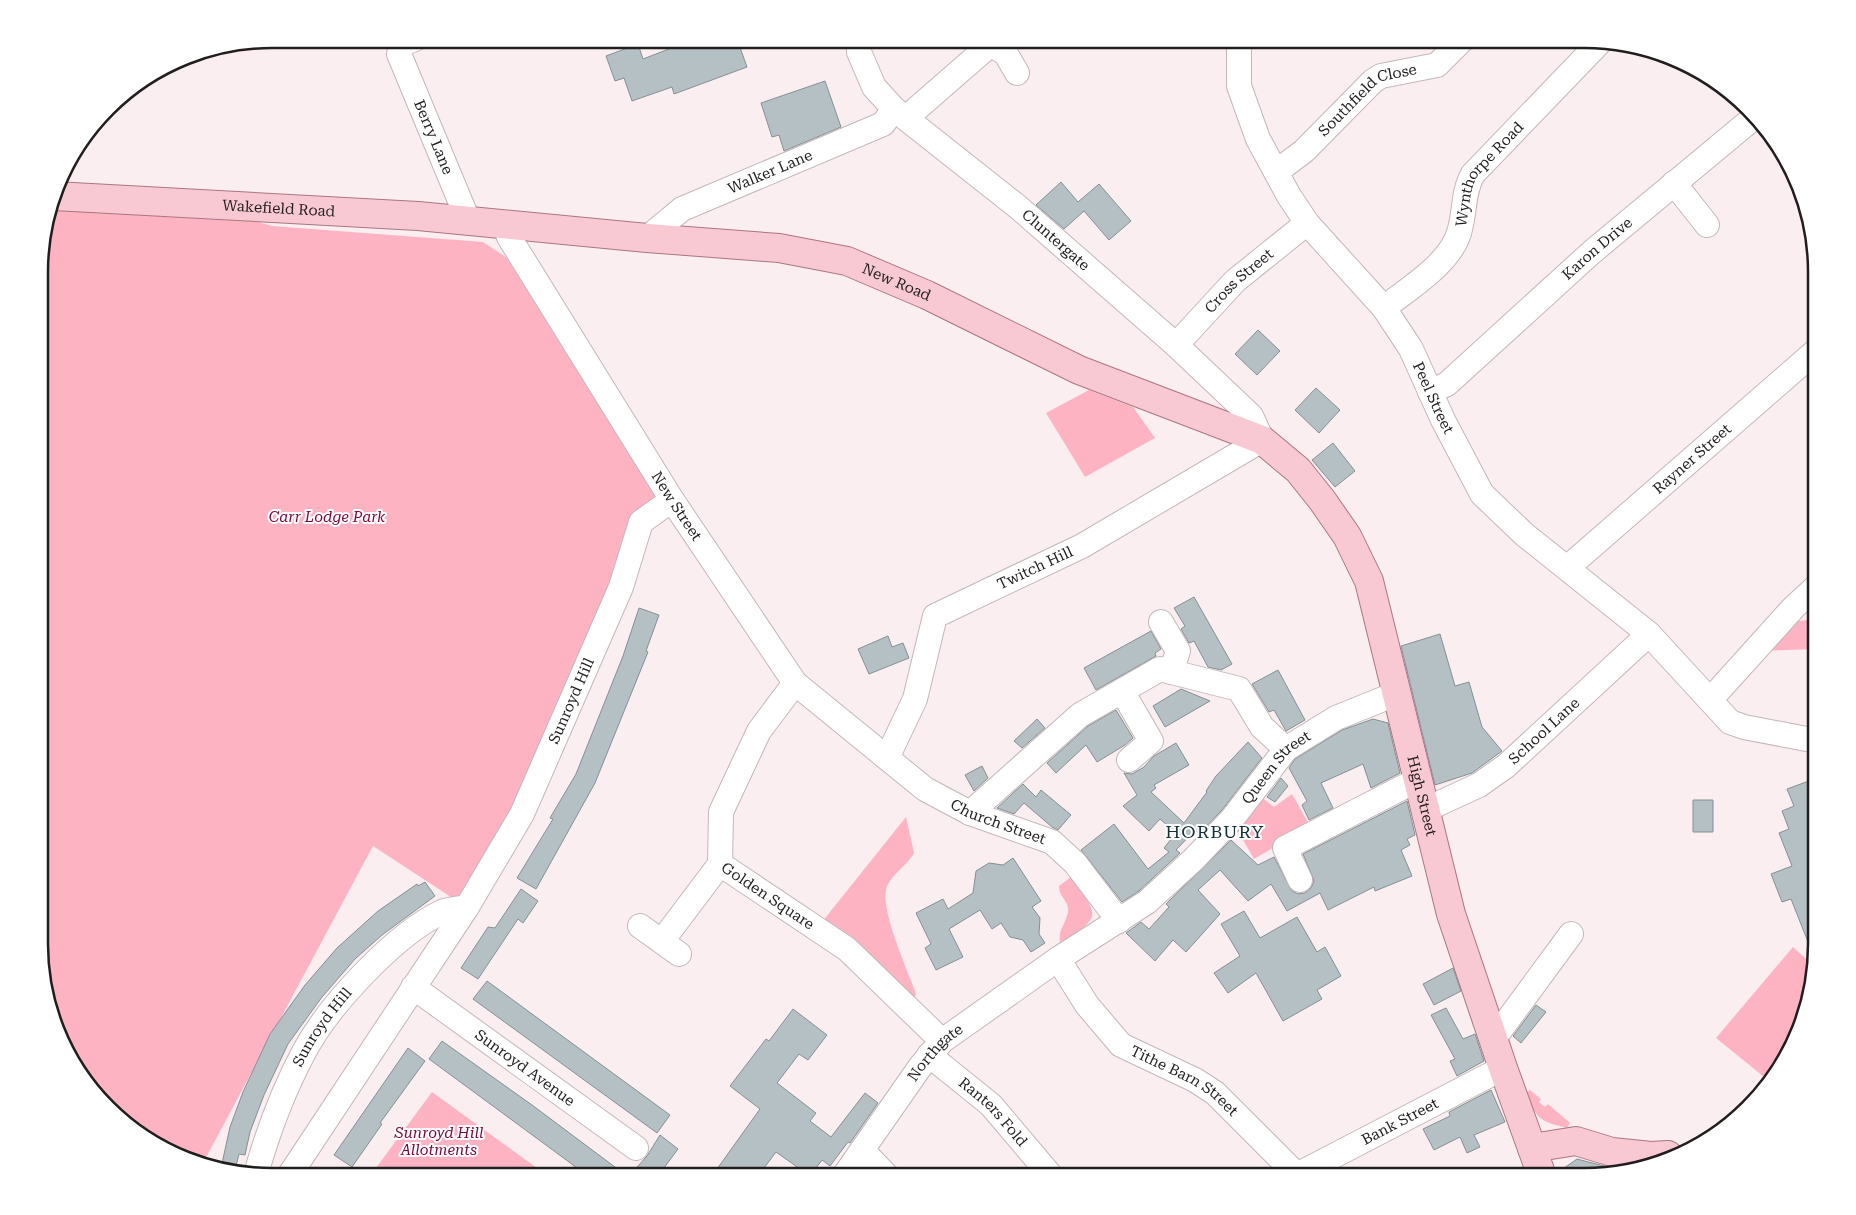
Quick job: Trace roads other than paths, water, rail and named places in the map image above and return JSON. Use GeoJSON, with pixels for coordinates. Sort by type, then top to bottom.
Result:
{"type":"FeatureCollection","features":[{"type":"Feature","properties":{"kind":"main road","name":"Wakefield Road"},"geometry":{"type":"LineString","coordinates":[[60,196],[418,216],[504,224]]}},
{"type":"Feature","properties":{"kind":"main road","name":"New Road"},"geometry":{"type":"LineString","coordinates":[[504,224],[647,238],[779,248],[847,261],[927,295],[1080,370],[1262,440]]}},
{"type":"Feature","properties":{"kind":"main road","name":"High Street"},"geometry":{"type":"LineString","coordinates":[[1262,440],[1298,470],[1347,536],[1369,581],[1427,810],[1451,914],[1493,1040],[1539,1168]]}},
{"type":"Feature","properties":{"kind":"main road"},"geometry":{"type":"LineString","coordinates":[[1532,1148],[1576,1141],[1612,1152],[1658,1156]]}},
{"type":"Feature","properties":{"kind":"street","name":"Berry Lane"},"geometry":{"type":"LineString","coordinates":[[409,48],[468,220]]}},
{"type":"Feature","properties":{"kind":"street","name":"Cluntergate"},"geometry":{"type":"LineString","coordinates":[[859,48],[874,87],[900,114],[1018,208],[1176,345],[1251,416],[1262,440]]}},
{"type":"Feature","properties":{"kind":"street","name":"Walker Lane"},"geometry":{"type":"LineString","coordinates":[[647,238],[682,210],[883,124],[900,114],[984,48]]}},
{"type":"Feature","properties":{"kind":"street"},"geometry":{"type":"LineString","coordinates":[[999,48],[1006,54],[1017,73]]}},
{"type":"Feature","properties":{"kind":"street","name":"Peel Street"},"geometry":{"type":"LineString","coordinates":[[1239,48],[1239,86],[1258,139],[1288,196],[1307,223],[1384,308],[1411,349],[1430,392],[1482,494],[1526,536],[1649,634],[1711,699],[1730,722],[1744,727],[1808,739]]}},
{"type":"Feature","properties":{"kind":"street","name":"Southfield Close"},"geometry":{"type":"LineString","coordinates":[[1276,172],[1304,151],[1373,81],[1381,76],[1437,65],[1454,48]]}},
{"type":"Feature","properties":{"kind":"street","name":"Wynthorpe Road"},"geometry":{"type":"LineString","coordinates":[[1384,308],[1445,258],[1455,244],[1460,230],[1467,184],[1473,174],[1595,48]]}},
{"type":"Feature","properties":{"kind":"street","name":"Karon Drive"},"geometry":{"type":"LineString","coordinates":[[1430,392],[1447,384],[1518,311],[1750,121]]}},
{"type":"Feature","properties":{"kind":"street"},"geometry":{"type":"LineString","coordinates":[[1674,183],[1707,225]]}},
{"type":"Feature","properties":{"kind":"street","name":"Cross Street"},"geometry":{"type":"LineString","coordinates":[[1176,345],[1234,281],[1307,223]]}},
{"type":"Feature","properties":{"kind":"street","name":"New Street"},"geometry":{"type":"LineString","coordinates":[[504,224],[509,237],[672,500],[795,683],[887,758]]}},
{"type":"Feature","properties":{"kind":"street","name":"Rayner Street"},"geometry":{"type":"LineString","coordinates":[[1567,568],[1808,358]]}},
{"type":"Feature","properties":{"kind":"street","name":"Twitch Hill"},"geometry":{"type":"LineString","coordinates":[[887,758],[915,699],[934,616],[1082,546],[1262,440]]}},
{"type":"Feature","properties":{"kind":"street","name":"Sunroyd Hill"},"geometry":{"type":"LineString","coordinates":[[294,1168],[467,907],[522,814],[621,587],[641,522],[672,500]]}},
{"type":"Feature","properties":{"kind":"street"},"geometry":{"type":"LineString","coordinates":[[1711,699],[1794,607],[1808,594]]}},
{"type":"Feature","properties":{"kind":"street"},"geometry":{"type":"LineString","coordinates":[[1161,622],[1178,651],[1171,672]]}},
{"type":"Feature","properties":{"kind":"street","name":"School Lane"},"geometry":{"type":"LineString","coordinates":[[1427,810],[1480,785],[1506,766],[1649,634]]}},
{"type":"Feature","properties":{"kind":"street"},"geometry":{"type":"LineString","coordinates":[[970,813],[1080,715],[1160,669],[1239,689],[1262,727],[1286,749]]}},
{"type":"Feature","properties":{"kind":"street","name":"Golden Square"},"geometry":{"type":"LineString","coordinates":[[795,683],[759,731],[721,812],[720,864],[847,949],[936,1048]]}},
{"type":"Feature","properties":{"kind":"street"},"geometry":{"type":"LineString","coordinates":[[1122,692],[1151,741],[1129,760]]}},
{"type":"Feature","properties":{"kind":"street","name":"Queen Street"},"geometry":{"type":"LineString","coordinates":[[1058,959],[1147,902],[1232,819],[1286,749],[1336,718],[1398,693]]}},
{"type":"Feature","properties":{"kind":"street","name":"Church Street"},"geometry":{"type":"LineString","coordinates":[[887,758],[925,789],[970,813],[1052,842],[1075,863],[1119,921]]}},
{"type":"Feature","properties":{"kind":"street"},"geometry":{"type":"LineString","coordinates":[[1300,880],[1285,848],[1419,779]]}},
{"type":"Feature","properties":{"kind":"street"},"geometry":{"type":"LineString","coordinates":[[640,926],[670,947],[720,864]]}},
{"type":"Feature","properties":{"kind":"street","name":"Sunroyd Hill"},"geometry":{"type":"LineString","coordinates":[[258,1167],[268,1131],[284,1094],[306,1049],[333,1010],[367,971],[406,936],[445,911],[467,907]]}},
{"type":"Feature","properties":{"kind":"street"},"geometry":{"type":"LineString","coordinates":[[1493,1040],[1571,934]]}},
{"type":"Feature","properties":{"kind":"street","name":"Northgate"},"geometry":{"type":"LineString","coordinates":[[850,1168],[936,1048],[1058,959]]}},
{"type":"Feature","properties":{"kind":"street","name":"Tithe Barn Street"},"geometry":{"type":"LineString","coordinates":[[1058,959],[1087,1005],[1121,1045],[1195,1080],[1215,1093],[1291,1168]]}},
{"type":"Feature","properties":{"kind":"street","name":"Sunroyd Avenue"},"geometry":{"type":"LineString","coordinates":[[413,988],[636,1148]]}},
{"type":"Feature","properties":{"kind":"street","name":"Ranters Fold"},"geometry":{"type":"LineString","coordinates":[[936,1048],[991,1104],[1044,1168]]}},
{"type":"Feature","properties":{"kind":"street","name":"Bank Street"},"geometry":{"type":"LineString","coordinates":[[1311,1168],[1503,1068]]}},
{"type":"Feature","properties":{"kind":"street"},"geometry":{"type":"LineString","coordinates":[[863,1151],[879,1168]]}},
{"type":"Feature","properties":{"kind":"district","name":"HORBURY"},"geometry":{"type":"Point","coordinates":[1215,831]}},
{"type":"Feature","properties":{"kind":"park label","name":"Carr Lodge Park"},"geometry":{"type":"Point","coordinates":[327,517]}},
{"type":"Feature","properties":{"kind":"park label","name":"Sunroyd Hill Allotments"},"geometry":{"type":"Point","coordinates":[439,1142]}}]}
